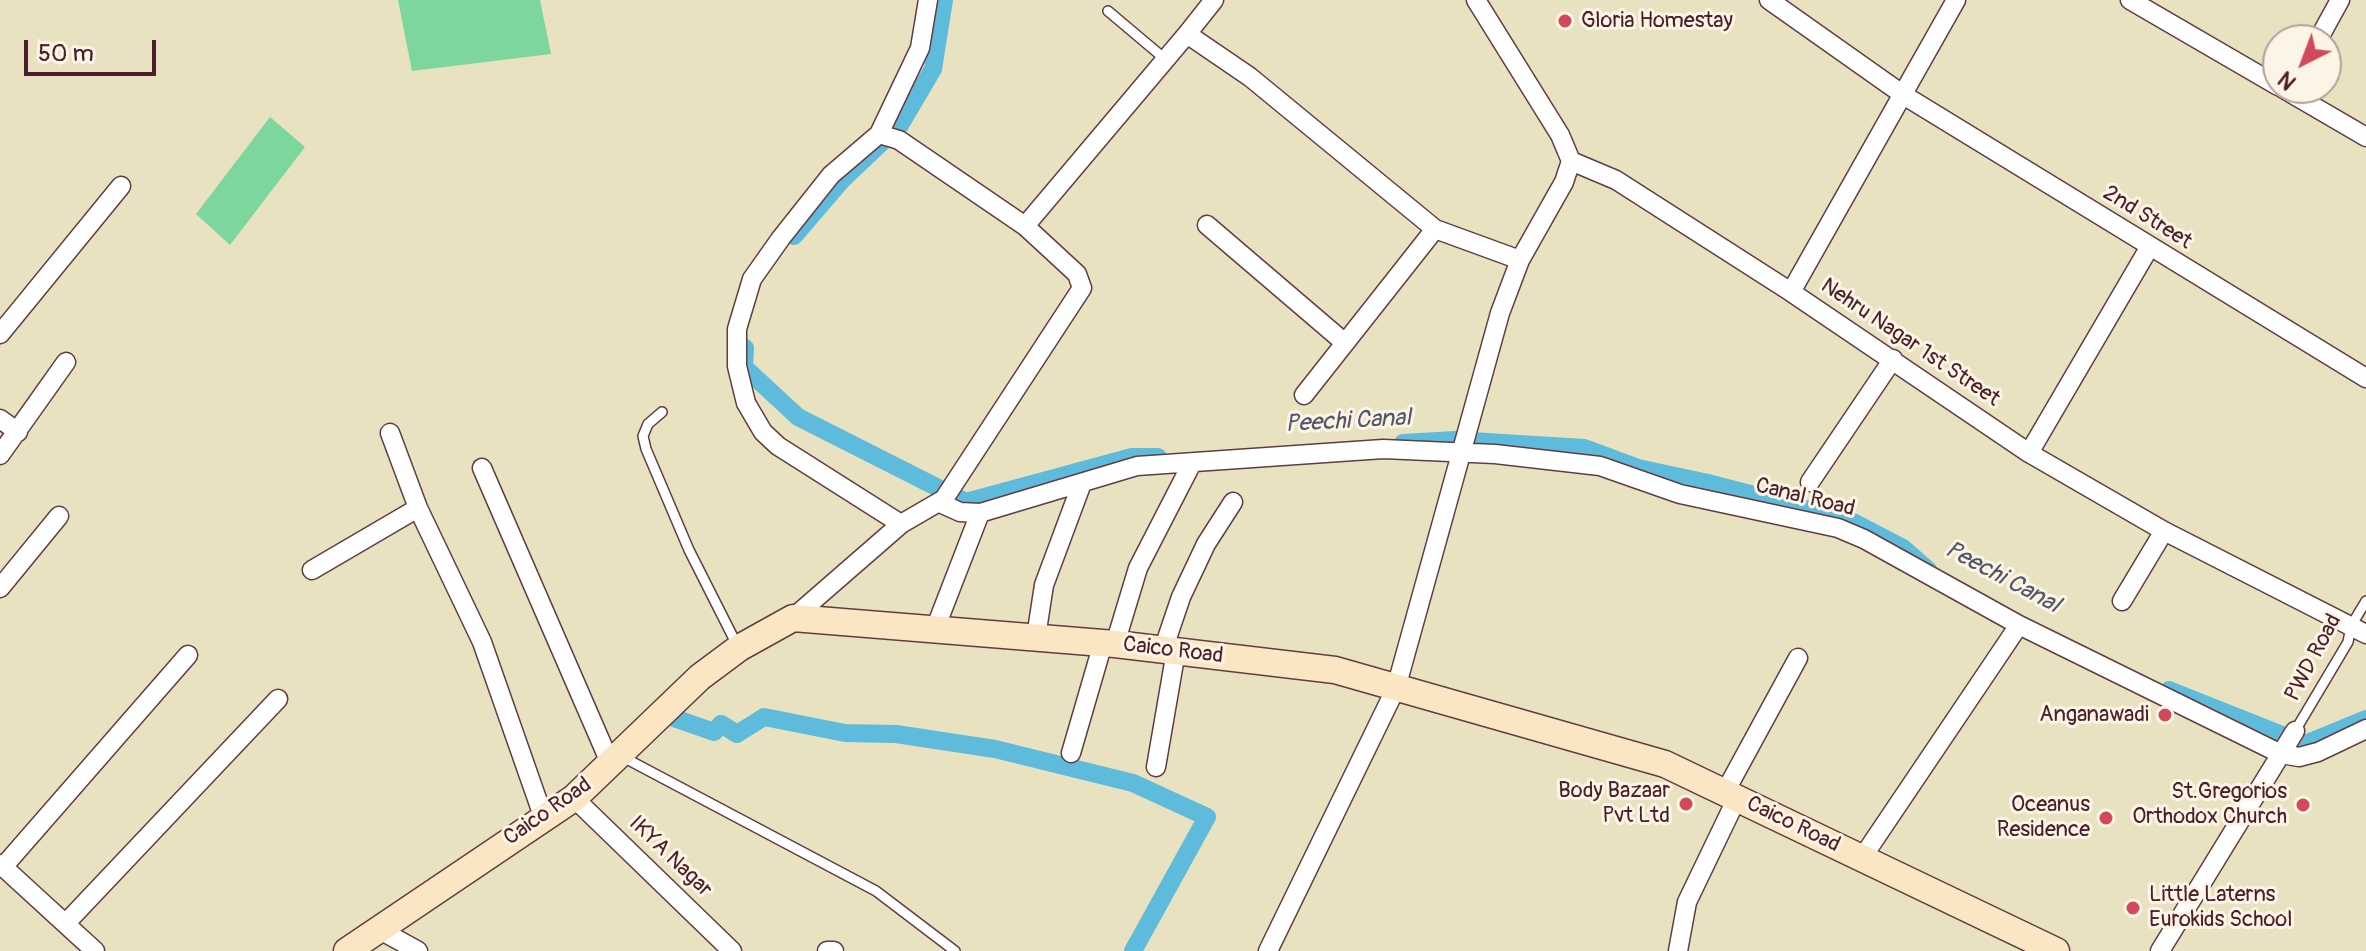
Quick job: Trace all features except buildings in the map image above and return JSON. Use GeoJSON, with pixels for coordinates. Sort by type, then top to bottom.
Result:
{"type":"FeatureCollection","features":[{"type":"Feature","properties":{"kind":"street"},"geometry":{"type":"LineString","coordinates":[[901,524],[778,446],[763,432],[746,403],[737,366],[737,329],[752,279],[831,175],[879,134],[920,48],[928,0]]}},
{"type":"Feature","properties":{"kind":"street"},"geometry":{"type":"LineString","coordinates":[[1025,226],[1214,0]]}},
{"type":"Feature","properties":{"kind":"street"},"geometry":{"type":"LineString","coordinates":[[1268,951],[1396,688],[1500,313],[1520,260],[1564,182],[1571,161],[1560,135],[1476,0]]}},
{"type":"Feature","properties":{"kind":"street","name":"2nd Street"},"geometry":{"type":"LineString","coordinates":[[1769,0],[1905,96],[2366,378]]}},
{"type":"Feature","properties":{"kind":"street","name":"Nehru Nagar 1st Street"},"geometry":{"type":"LineString","coordinates":[[1956,0],[1905,96],[1791,292],[2029,453],[2164,531],[2359,630]]}},
{"type":"Feature","properties":{"kind":"street"},"geometry":{"type":"LineString","coordinates":[[2130,0],[2262,75]]}},
{"type":"Feature","properties":{"kind":"street"},"geometry":{"type":"LineString","coordinates":[[2327,24],[2340,0]]}},
{"type":"Feature","properties":{"kind":"street"},"geometry":{"type":"LineString","coordinates":[[1187,34],[1250,77],[1435,229],[1520,260]]}},
{"type":"Feature","properties":{"kind":"street"},"geometry":{"type":"LineString","coordinates":[[2311,104],[2366,137]]}},
{"type":"Feature","properties":{"kind":"street"},"geometry":{"type":"LineString","coordinates":[[793,618],[901,524],[947,495],[1082,288],[1077,274],[1025,226],[899,140],[879,134]]}},
{"type":"Feature","properties":{"kind":"street"},"geometry":{"type":"LineString","coordinates":[[1571,161],[1616,180],[1791,292]]}},
{"type":"Feature","properties":{"kind":"street"},"geometry":{"type":"LineString","coordinates":[[0,334],[121,186]]}},
{"type":"Feature","properties":{"kind":"street"},"geometry":{"type":"LineString","coordinates":[[1207,225],[1345,343]]}},
{"type":"Feature","properties":{"kind":"street"},"geometry":{"type":"LineString","coordinates":[[1304,395],[1435,229]]}},
{"type":"Feature","properties":{"kind":"street"},"geometry":{"type":"LineString","coordinates":[[2029,453],[2149,248]]}},
{"type":"Feature","properties":{"kind":"street"},"geometry":{"type":"LineString","coordinates":[[1810,482],[1893,359]]}},
{"type":"Feature","properties":{"kind":"street"},"geometry":{"type":"LineString","coordinates":[[0,455],[66,362]]}},
{"type":"Feature","properties":{"kind":"street"},"geometry":{"type":"LineString","coordinates":[[0,419],[18,432]]}},
{"type":"Feature","properties":{"kind":"street"},"geometry":{"type":"LineString","coordinates":[[390,433],[418,508],[482,642],[543,816]]}},
{"type":"Feature","properties":{"kind":"street","name":"Canal Road"},"geometry":{"type":"LineString","coordinates":[[980,513],[1137,466],[1465,442],[1600,466],[1680,494],[1838,528],[1864,539],[2019,625],[2287,744]]}},
{"type":"Feature","properties":{"kind":"street"},"geometry":{"type":"LineString","coordinates":[[1071,753],[1138,568],[1192,463]]}},
{"type":"Feature","properties":{"kind":"street"},"geometry":{"type":"LineString","coordinates":[[482,468],[616,760]]}},
{"type":"Feature","properties":{"kind":"street"},"geometry":{"type":"LineString","coordinates":[[1036,637],[1044,585],[1082,483]]}},
{"type":"Feature","properties":{"kind":"street"},"geometry":{"type":"LineString","coordinates":[[935,629],[980,513],[960,512],[947,495]]}},
{"type":"Feature","properties":{"kind":"street"},"geometry":{"type":"LineString","coordinates":[[1156,767],[1170,650],[1181,597],[1206,544],[1233,502]]}},
{"type":"Feature","properties":{"kind":"street"},"geometry":{"type":"LineString","coordinates":[[312,570],[418,508]]}},
{"type":"Feature","properties":{"kind":"street"},"geometry":{"type":"LineString","coordinates":[[0,588],[59,516]]}},
{"type":"Feature","properties":{"kind":"street"},"geometry":{"type":"LineString","coordinates":[[2122,601],[2164,531]]}},
{"type":"Feature","properties":{"kind":"street","name":"Caico Road"},"geometry":{"type":"LineString","coordinates":[[347,951],[543,816],[574,798],[700,677],[739,648],[793,618],[1109,643],[1335,670],[1665,764],[2056,951]]}},
{"type":"Feature","properties":{"kind":"street"},"geometry":{"type":"LineString","coordinates":[[1862,858],[2019,625]]}},
{"type":"Feature","properties":{"kind":"street"},"geometry":{"type":"LineString","coordinates":[[95,951],[2,865],[188,655]]}},
{"type":"Feature","properties":{"kind":"street"},"geometry":{"type":"LineString","coordinates":[[1678,951],[1687,902],[1731,795],[1798,658]]}},
{"type":"Feature","properties":{"kind":"street"},"geometry":{"type":"LineString","coordinates":[[66,923],[278,699]]}},
{"type":"Feature","properties":{"kind":"street"},"geometry":{"type":"LineString","coordinates":[[2160,951],[2287,744],[2299,757],[2318,752],[2366,729]]}},
{"type":"Feature","properties":{"kind":"street","name":"IKYA Nagar"},"geometry":{"type":"LineString","coordinates":[[574,798],[732,951]]}},
{"type":"Feature","properties":{"kind":"street"},"geometry":{"type":"LineString","coordinates":[[380,930],[418,951]]}},
{"type":"Feature","properties":{"kind":"street"},"geometry":{"type":"LineString","coordinates":[[827,951],[834,951]]}},
{"type":"Feature","properties":{"kind":"lane"},"geometry":{"type":"LineString","coordinates":[[1108,11],[1165,59]]}},
{"type":"Feature","properties":{"kind":"lane"},"geometry":{"type":"LineString","coordinates":[[662,412],[648,424],[643,436],[646,449],[689,550],[739,648]]}},
{"type":"Feature","properties":{"kind":"lane","name":"PWD Road"},"geometry":{"type":"LineString","coordinates":[[2287,744],[2348,642],[2359,630],[2366,601]]}},
{"type":"Feature","properties":{"kind":"lane"},"geometry":{"type":"LineString","coordinates":[[616,760],[876,891],[955,951]]}},
{"type":"Feature","properties":{"kind":"green space"},"geometry":{"type":"Polygon","coordinates":[[[398,0],[540,0],[551,54],[412,71],[398,0]]]}},
{"type":"Feature","properties":{"kind":"green space"},"geometry":{"type":"Polygon","coordinates":[[[270,117],[305,147],[230,245],[196,214],[270,117]]]}},
{"type":"Feature","properties":{"kind":"waterway","name":"Peechi Canal"},"geometry":{"type":"LineString","coordinates":[[794,236],[842,180],[900,125],[933,69],[944,0]]}},
{"type":"Feature","properties":{"kind":"waterway","name":"Peechi Canal"},"geometry":{"type":"LineString","coordinates":[[745,348],[744,367],[798,417],[966,502],[1132,457],[1158,457]]}},
{"type":"Feature","properties":{"kind":"waterway","name":"Peechi Canal"},"geometry":{"type":"LineString","coordinates":[[1403,443],[1455,440],[1584,448],[1638,468],[1849,520],[1903,548],[1928,570]]}},
{"type":"Feature","properties":{"kind":"waterway","name":"Peechi Canal"},"geometry":{"type":"LineString","coordinates":[[2169,690],[2305,744],[2366,719]]}},
{"type":"Feature","properties":{"kind":"waterway"},"geometry":{"type":"LineString","coordinates":[[674,718],[714,732],[721,724],[737,734],[764,717],[845,733],[896,734],[995,749],[1133,783],[1207,817],[1133,951]]}},
{"type":"Feature","properties":{"kind":"place","name":"Gloria Homestay"},"geometry":{"type":"Point","coordinates":[1565,21]}},
{"type":"Feature","properties":{"kind":"place","name":"Anganawadi"},"geometry":{"type":"Point","coordinates":[2165,715]}},
{"type":"Feature","properties":{"kind":"place","name":"Body Bazaar Pvt Ltd"},"geometry":{"type":"Point","coordinates":[1686,804]}},
{"type":"Feature","properties":{"kind":"place","name":"St.Gregorios Orthodox Church"},"geometry":{"type":"Point","coordinates":[2303,805]}},
{"type":"Feature","properties":{"kind":"place","name":"Oceanus Residence"},"geometry":{"type":"Point","coordinates":[2106,818]}},
{"type":"Feature","properties":{"kind":"place","name":"Little Laterns Eurokids School"},"geometry":{"type":"Point","coordinates":[2133,908]}}]}
